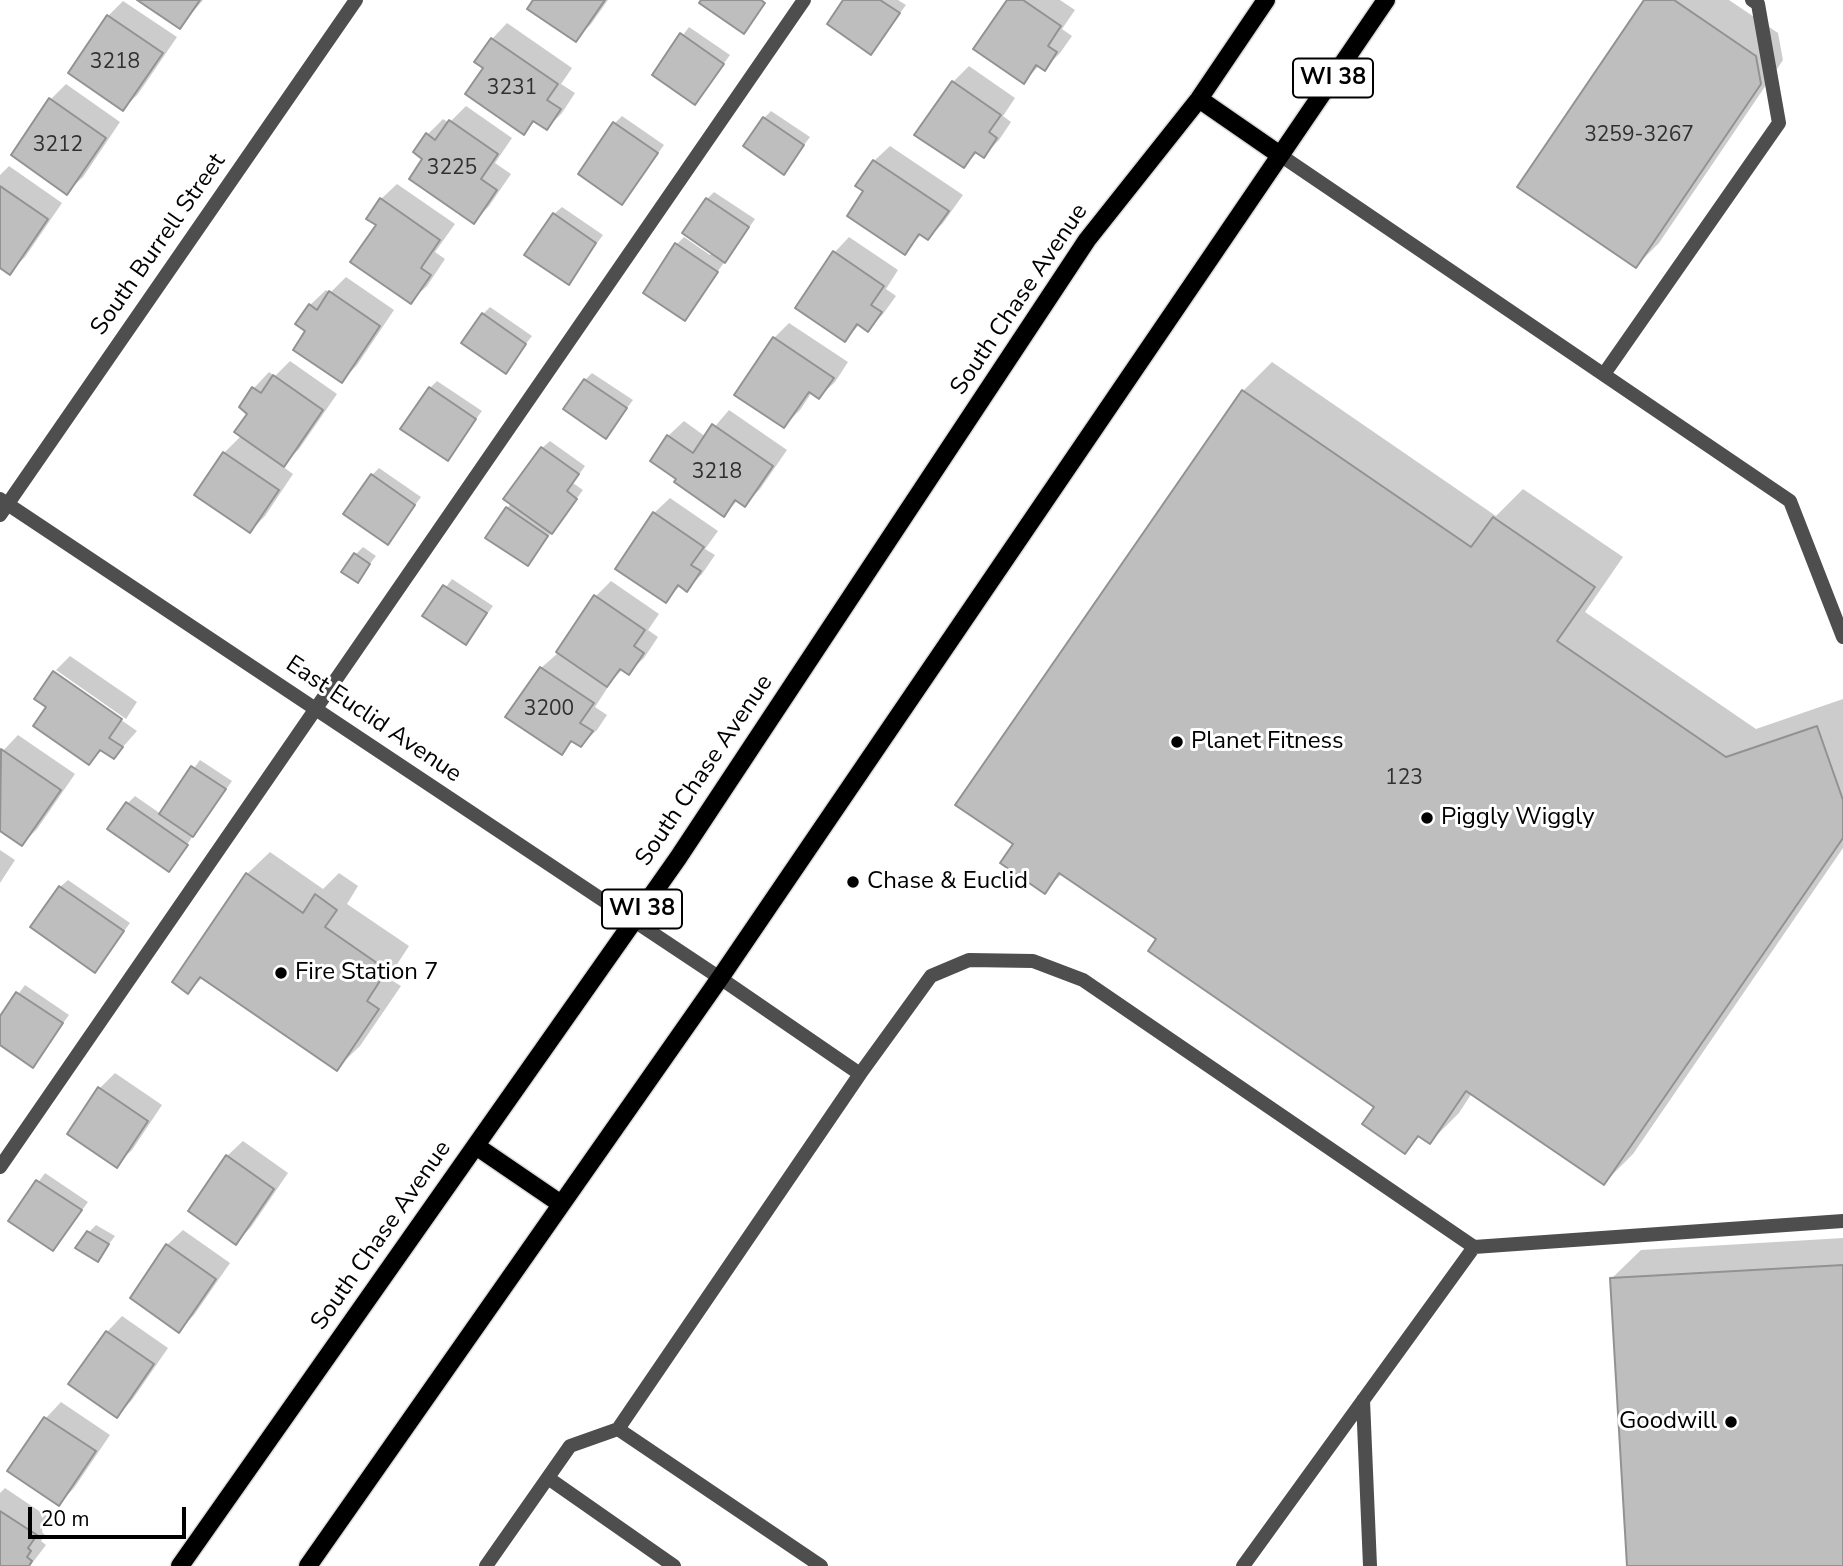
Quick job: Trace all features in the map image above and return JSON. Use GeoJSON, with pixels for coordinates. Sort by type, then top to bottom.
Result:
{"type":"FeatureCollection","features":[{"type":"Feature","properties":{"kind":"main road","name":"South Chase Avenue"},"geometry":{"type":"LineString","coordinates":[[180,1566],[634,922],[1087,240],[1199,99],[1266,0]]}},
{"type":"Feature","properties":{"kind":"main road","name":"WI 38"},"geometry":{"type":"LineString","coordinates":[[308,1566],[720,978],[1386,0]]}},
{"type":"Feature","properties":{"kind":"main road"},"geometry":{"type":"LineString","coordinates":[[1199,99],[1280,155]]}},
{"type":"Feature","properties":{"kind":"main road"},"geometry":{"type":"LineString","coordinates":[[476,1146],[561,1204]]}},
{"type":"Feature","properties":{"kind":"street","name":"South Burrell Street"},"geometry":{"type":"LineString","coordinates":[[3,506],[356,0]]}},
{"type":"Feature","properties":{"kind":"street"},"geometry":{"type":"LineString","coordinates":[[0,1167],[804,0]]}},
{"type":"Feature","properties":{"kind":"street"},"geometry":{"type":"LineString","coordinates":[[1604,374],[1779,122],[1758,4],[1752,0]]}},
{"type":"Feature","properties":{"kind":"street"},"geometry":{"type":"LineString","coordinates":[[1280,155],[1790,501],[1843,637]]}},
{"type":"Feature","properties":{"kind":"street","name":"East Euclid Avenue"},"geometry":{"type":"LineString","coordinates":[[3,506],[316,709],[860,1074]]}},
{"type":"Feature","properties":{"kind":"street"},"geometry":{"type":"LineString","coordinates":[[486,1566],[570,1446],[618,1429],[860,1074],[931,976],[969,960],[1033,961],[1083,980],[1474,1247],[1843,1220]]}},
{"type":"Feature","properties":{"kind":"street"},"geometry":{"type":"LineString","coordinates":[[1243,1566],[1474,1247]]}},
{"type":"Feature","properties":{"kind":"street"},"geometry":{"type":"LineString","coordinates":[[1363,1400],[1370,1566]]}},
{"type":"Feature","properties":{"kind":"street"},"geometry":{"type":"LineString","coordinates":[[618,1429],[821,1566]]}},
{"type":"Feature","properties":{"kind":"street"},"geometry":{"type":"LineString","coordinates":[[548,1478],[674,1566]]}},
{"type":"Feature","properties":{"kind":"street"},"geometry":{"type":"LineString","coordinates":[[649,1549],[650,1566]]}},
{"type":"Feature","properties":{"kind":"building"},"geometry":{"type":"Polygon","coordinates":[[[137,0],[200,0],[180,29],[137,0]]]}},
{"type":"Feature","properties":{"kind":"building"},"geometry":{"type":"Polygon","coordinates":[[[533,0],[605,0],[576,42],[527,9],[533,0]]]}},
{"type":"Feature","properties":{"kind":"building"},"geometry":{"type":"Polygon","coordinates":[[[701,0],[761,0],[765,3],[744,34],[699,3],[701,0]]]}},
{"type":"Feature","properties":{"kind":"building"},"geometry":{"type":"Polygon","coordinates":[[[843,0],[880,0],[900,13],[871,55],[827,24],[843,0]]]}},
{"type":"Feature","properties":{"kind":"building"},"geometry":{"type":"Polygon","coordinates":[[[1007,0],[1023,0],[1061,26],[1048,46],[1057,52],[1045,71],[1036,65],[1024,84],[973,49],[1007,0]]]}},
{"type":"Feature","properties":{"kind":"building"},"geometry":{"type":"Polygon","coordinates":[[[1644,0],[1674,0],[1756,56],[1761,84],[1636,268],[1517,187],[1644,0]]]}},
{"type":"Feature","properties":{"kind":"building"},"geometry":{"type":"Polygon","coordinates":[[[107,15],[163,53],[123,111],[68,73],[107,15]]]}},
{"type":"Feature","properties":{"kind":"building"},"geometry":{"type":"Polygon","coordinates":[[[680,33],[724,64],[695,105],[652,75],[680,33]]]}},
{"type":"Feature","properties":{"kind":"building"},"geometry":{"type":"Polygon","coordinates":[[[491,38],[558,84],[547,100],[561,109],[547,130],[533,121],[524,135],[465,94],[483,68],[474,62],[491,38]]]}},
{"type":"Feature","properties":{"kind":"building"},"geometry":{"type":"Polygon","coordinates":[[[952,81],[1001,115],[989,132],[997,138],[984,158],[975,152],[964,168],[914,135],[952,81]]]}},
{"type":"Feature","properties":{"kind":"building"},"geometry":{"type":"Polygon","coordinates":[[[49,98],[106,138],[67,195],[11,155],[49,98]]]}},
{"type":"Feature","properties":{"kind":"building"},"geometry":{"type":"Polygon","coordinates":[[[763,117],[804,145],[784,175],[743,146],[763,117]]]}},
{"type":"Feature","properties":{"kind":"building"},"geometry":{"type":"Polygon","coordinates":[[[449,120],[498,154],[481,179],[497,190],[474,224],[409,179],[422,159],[413,152],[426,133],[435,140],[449,120]]]}},
{"type":"Feature","properties":{"kind":"building"},"geometry":{"type":"Polygon","coordinates":[[[613,122],[658,153],[622,205],[578,174],[613,122]]]}},
{"type":"Feature","properties":{"kind":"building"},"geometry":{"type":"Polygon","coordinates":[[[873,160],[949,211],[928,240],[919,234],[905,255],[847,216],[863,191],[855,186],[873,160]]]}},
{"type":"Feature","properties":{"kind":"building"},"geometry":{"type":"Polygon","coordinates":[[[0,186],[48,219],[10,275],[0,268],[0,186]]]}},
{"type":"Feature","properties":{"kind":"building"},"geometry":{"type":"Polygon","coordinates":[[[380,198],[440,240],[421,268],[431,275],[411,304],[350,262],[376,225],[366,219],[380,198]]]}},
{"type":"Feature","properties":{"kind":"building"},"geometry":{"type":"Polygon","coordinates":[[[706,198],[749,227],[725,263],[682,233],[706,198]]]}},
{"type":"Feature","properties":{"kind":"building"},"geometry":{"type":"Polygon","coordinates":[[[553,213],[596,243],[569,285],[524,255],[553,213]]]}},
{"type":"Feature","properties":{"kind":"building"},"geometry":{"type":"Polygon","coordinates":[[[675,243],[718,272],[685,321],[643,293],[675,243]]]}},
{"type":"Feature","properties":{"kind":"building"},"geometry":{"type":"Polygon","coordinates":[[[833,251],[884,286],[871,305],[882,312],[868,332],[857,324],[845,342],[795,308],[833,251]]]}},
{"type":"Feature","properties":{"kind":"building"},"geometry":{"type":"Polygon","coordinates":[[[329,291],[380,326],[342,383],[293,350],[305,331],[295,324],[309,304],[317,310],[329,291]]]}},
{"type":"Feature","properties":{"kind":"building"},"geometry":{"type":"Polygon","coordinates":[[[482,313],[526,344],[506,374],[461,343],[482,313]]]}},
{"type":"Feature","properties":{"kind":"building"},"geometry":{"type":"Polygon","coordinates":[[[773,337],[834,378],[819,399],[809,392],[784,428],[734,395],[773,337]]]}},
{"type":"Feature","properties":{"kind":"building"},"geometry":{"type":"Polygon","coordinates":[[[273,375],[323,410],[284,467],[234,432],[247,414],[239,407],[252,387],[261,393],[273,375]]]}},
{"type":"Feature","properties":{"kind":"building"},"geometry":{"type":"Polygon","coordinates":[[[584,379],[627,408],[606,439],[563,409],[584,379]]]}},
{"type":"Feature","properties":{"kind":"building"},"geometry":{"type":"Polygon","coordinates":[[[429,387],[476,419],[448,461],[400,429],[429,387]]]}},
{"type":"Feature","properties":{"kind":"building"},"geometry":{"type":"Polygon","coordinates":[[[1242,390],[1471,547],[1493,517],[1595,587],[1557,641],[1726,757],[1817,726],[1843,800],[1843,838],[1604,1185],[1466,1091],[1430,1144],[1418,1136],[1405,1154],[1362,1124],[1374,1107],[1148,951],[1156,939],[1059,873],[1045,894],[1000,863],[1013,844],[955,805],[1242,390]]]}},
{"type":"Feature","properties":{"kind":"building"},"geometry":{"type":"Polygon","coordinates":[[[712,424],[773,466],[745,507],[735,500],[724,517],[674,482],[676,479],[650,461],[667,435],[693,453],[712,424]]]}},
{"type":"Feature","properties":{"kind":"building"},"geometry":{"type":"Polygon","coordinates":[[[541,447],[579,474],[567,491],[577,499],[552,534],[503,499],[541,447]]]}},
{"type":"Feature","properties":{"kind":"building"},"geometry":{"type":"Polygon","coordinates":[[[223,452],[279,490],[250,533],[194,495],[223,452]]]}},
{"type":"Feature","properties":{"kind":"building"},"geometry":{"type":"Polygon","coordinates":[[[371,474],[415,505],[388,545],[343,514],[371,474]]]}},
{"type":"Feature","properties":{"kind":"building"},"geometry":{"type":"Polygon","coordinates":[[[506,507],[548,536],[528,566],[485,538],[506,507]]]}},
{"type":"Feature","properties":{"kind":"building"},"geometry":{"type":"Polygon","coordinates":[[[653,512],[704,547],[691,565],[701,571],[687,592],[678,585],[666,603],[615,569],[653,512]]]}},
{"type":"Feature","properties":{"kind":"building"},"geometry":{"type":"Polygon","coordinates":[[[354,553],[370,564],[358,583],[341,572],[354,553]]]}},
{"type":"Feature","properties":{"kind":"building"},"geometry":{"type":"Polygon","coordinates":[[[443,585],[487,613],[466,645],[422,616],[443,585]]]}},
{"type":"Feature","properties":{"kind":"building"},"geometry":{"type":"Polygon","coordinates":[[[594,595],[645,630],[634,646],[644,653],[629,675],[620,669],[607,687],[556,652],[594,595]]]}},
{"type":"Feature","properties":{"kind":"building"},"geometry":{"type":"Polygon","coordinates":[[[540,667],[594,703],[580,723],[593,731],[581,747],[571,741],[562,755],[505,717],[540,667]]]}},
{"type":"Feature","properties":{"kind":"building"},"geometry":{"type":"Polygon","coordinates":[[[53,671],[122,719],[109,738],[123,747],[114,759],[100,750],[89,765],[33,726],[46,707],[34,699],[53,671]]]}},
{"type":"Feature","properties":{"kind":"building"},"geometry":{"type":"Polygon","coordinates":[[[1,749],[61,790],[22,846],[0,831],[1,749]]]}},
{"type":"Feature","properties":{"kind":"building"},"geometry":{"type":"Polygon","coordinates":[[[191,766],[226,789],[193,837],[159,814],[191,766]]]}},
{"type":"Feature","properties":{"kind":"building"},"geometry":{"type":"Polygon","coordinates":[[[126,802],[188,845],[169,872],[107,829],[126,802]]]}},
{"type":"Feature","properties":{"kind":"building","name":"Fire Station 7"},"geometry":{"type":"Polygon","coordinates":[[[246,873],[303,913],[315,894],[337,910],[325,927],[387,970],[367,1001],[379,1009],[337,1071],[200,977],[188,994],[172,982],[246,873]]]}},
{"type":"Feature","properties":{"kind":"building"},"geometry":{"type":"Polygon","coordinates":[[[59,886],[124,931],[95,973],[30,927],[59,886]]]}},
{"type":"Feature","properties":{"kind":"building"},"geometry":{"type":"Polygon","coordinates":[[[16,992],[63,1023],[33,1068],[0,1045],[0,1016],[16,992]]]}},
{"type":"Feature","properties":{"kind":"building"},"geometry":{"type":"Polygon","coordinates":[[[98,1087],[148,1121],[117,1168],[67,1134],[98,1087]]]}},
{"type":"Feature","properties":{"kind":"building"},"geometry":{"type":"Polygon","coordinates":[[[226,1155],[274,1189],[236,1245],[188,1211],[226,1155]]]}},
{"type":"Feature","properties":{"kind":"building"},"geometry":{"type":"Polygon","coordinates":[[[36,1180],[82,1210],[53,1251],[8,1221],[36,1180]]]}},
{"type":"Feature","properties":{"kind":"building"},"geometry":{"type":"Polygon","coordinates":[[[87,1231],[109,1244],[98,1262],[75,1248],[87,1231]]]}},
{"type":"Feature","properties":{"kind":"building"},"geometry":{"type":"Polygon","coordinates":[[[166,1244],[216,1279],[179,1333],[130,1298],[166,1244]]]}},
{"type":"Feature","properties":{"kind":"building","name":"Goodwill"},"geometry":{"type":"Polygon","coordinates":[[[1843,1265],[1843,1566],[1627,1566],[1610,1278],[1843,1265]]]}},
{"type":"Feature","properties":{"kind":"building"},"geometry":{"type":"Polygon","coordinates":[[[106,1331],[154,1364],[117,1418],[68,1384],[106,1331]]]}},
{"type":"Feature","properties":{"kind":"building"},"geometry":{"type":"Polygon","coordinates":[[[44,1417],[96,1451],[59,1506],[7,1471],[44,1417]]]}},
{"type":"Feature","properties":{"kind":"building"},"geometry":{"type":"Polygon","coordinates":[[[0,1511],[37,1535],[28,1548],[31,1551],[27,1557],[32,1561],[29,1566],[0,1566],[0,1511]]]}},
{"type":"Feature","properties":{"kind":"place","name":"Planet Fitness"},"geometry":{"type":"Point","coordinates":[1177,742]}},
{"type":"Feature","properties":{"kind":"place","name":"Piggly Wiggly"},"geometry":{"type":"Point","coordinates":[1427,818]}},
{"type":"Feature","properties":{"kind":"place","name":"Chase & Euclid"},"geometry":{"type":"Point","coordinates":[853,882]}},
{"type":"Feature","properties":{"kind":"place","name":"Fire Station 7"},"geometry":{"type":"Point","coordinates":[281,973]}},
{"type":"Feature","properties":{"kind":"place","name":"Goodwill"},"geometry":{"type":"Point","coordinates":[1731,1422]}}]}
